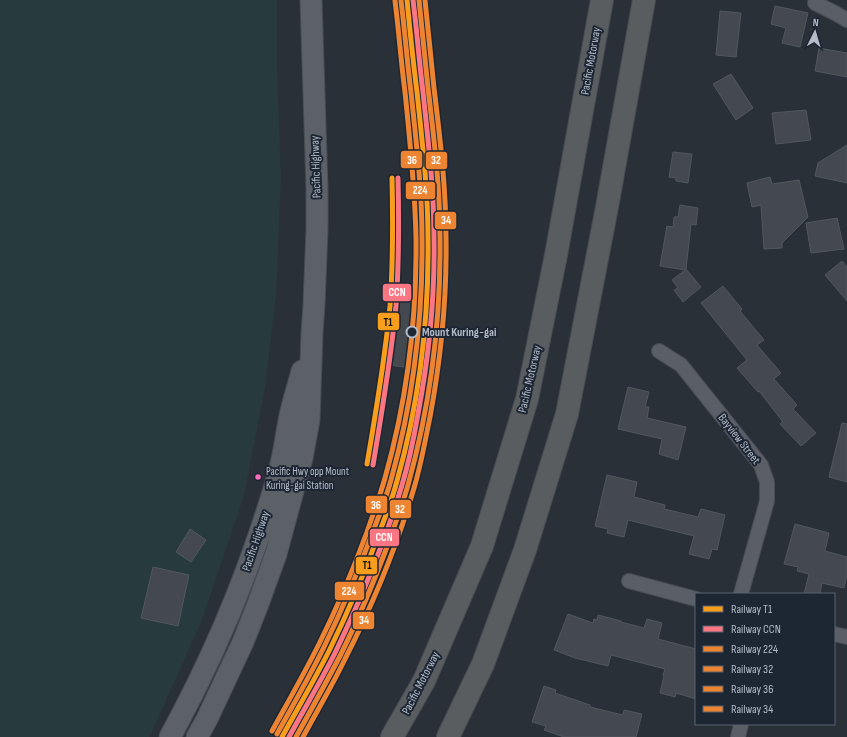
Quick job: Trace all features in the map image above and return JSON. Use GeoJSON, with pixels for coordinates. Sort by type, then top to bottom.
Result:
{"type":"FeatureCollection","features":[{"type":"Feature","properties":{"kind":"highway","name":"Pacific Motorway"},"geometry":{"type":"LineString","coordinates":[[392,737],[424,681],[482,546],[527,399],[556,255],[602,0]]}},
{"type":"Feature","properties":{"kind":"highway"},"geometry":{"type":"LineString","coordinates":[[448,737],[483,664],[527,542],[567,414],[607,207],[644,0]]}},
{"type":"Feature","properties":{"kind":"main road","name":"Pacific Highway"},"geometry":{"type":"LineString","coordinates":[[197,737],[243,642],[276,554],[302,458],[309,420],[316,263],[317,188],[311,0]]}},
{"type":"Feature","properties":{"kind":"main road","name":"Pacific Highway"},"geometry":{"type":"LineString","coordinates":[[170,737],[216,645],[248,565],[280,467],[289,419],[312,333]]}},
{"type":"Feature","properties":{"kind":"street"},"geometry":{"type":"LineString","coordinates":[[815,4],[847,20]]}},
{"type":"Feature","properties":{"kind":"street","name":"Bayview Street"},"geometry":{"type":"LineString","coordinates":[[659,351],[681,365],[761,465],[767,482],[767,501],[741,593]]}},
{"type":"Feature","properties":{"kind":"street"},"geometry":{"type":"LineString","coordinates":[[629,581],[695,599]]}},
{"type":"Feature","properties":{"kind":"street"},"geometry":{"type":"LineString","coordinates":[[835,634],[847,637]]}},
{"type":"Feature","properties":{"kind":"street"},"geometry":{"type":"LineString","coordinates":[[738,737],[741,725]]}},
{"type":"Feature","properties":{"kind":"green space"},"geometry":{"type":"Polygon","coordinates":[[[0,0],[277,0],[277,64],[281,178],[276,296],[265,388],[243,499],[202,620],[149,737],[0,737],[0,0]]]}},
{"type":"Feature","properties":{"kind":"building"},"geometry":{"type":"Polygon","coordinates":[[[775,6],[808,13],[800,47],[782,43],[786,28],[771,24],[775,6]]]}},
{"type":"Feature","properties":{"kind":"building"},"geometry":{"type":"Polygon","coordinates":[[[720,11],[741,13],[736,57],[716,55],[720,11]]]}},
{"type":"Feature","properties":{"kind":"building"},"geometry":{"type":"Polygon","coordinates":[[[819,48],[847,53],[847,77],[815,71],[819,48]]]}},
{"type":"Feature","properties":{"kind":"building"},"geometry":{"type":"Polygon","coordinates":[[[731,74],[753,108],[736,120],[713,84],[731,74]]]}},
{"type":"Feature","properties":{"kind":"building"},"geometry":{"type":"Polygon","coordinates":[[[806,110],[811,140],[776,144],[772,113],[806,110]]]}},
{"type":"Feature","properties":{"kind":"building"},"geometry":{"type":"Polygon","coordinates":[[[847,145],[847,183],[815,176],[818,163],[847,145]]]}},
{"type":"Feature","properties":{"kind":"building"},"geometry":{"type":"Polygon","coordinates":[[[673,152],[692,154],[688,183],[676,181],[676,178],[669,177],[673,152]]]}},
{"type":"Feature","properties":{"kind":"building"},"geometry":{"type":"Polygon","coordinates":[[[770,177],[772,184],[799,180],[808,217],[782,243],[782,248],[764,249],[761,205],[752,207],[747,183],[770,177]]]}},
{"type":"Feature","properties":{"kind":"building"},"geometry":{"type":"Polygon","coordinates":[[[680,205],[698,208],[696,225],[691,224],[686,269],[701,287],[683,302],[674,290],[678,288],[672,280],[685,270],[660,266],[667,226],[673,227],[674,217],[678,217],[680,205]]]}},
{"type":"Feature","properties":{"kind":"building"},"geometry":{"type":"Polygon","coordinates":[[[837,218],[844,249],[811,253],[806,223],[837,218]]]}},
{"type":"Feature","properties":{"kind":"building"},"geometry":{"type":"Polygon","coordinates":[[[842,261],[847,267],[847,301],[825,275],[842,261]]]}},
{"type":"Feature","properties":{"kind":"building"},"geometry":{"type":"Polygon","coordinates":[[[723,286],[742,309],[740,311],[764,340],[757,345],[781,373],[774,379],[797,405],[793,409],[816,433],[801,446],[780,424],[783,422],[759,391],[758,392],[737,368],[747,360],[701,303],[723,286]]]}},
{"type":"Feature","properties":{"kind":"building"},"geometry":{"type":"Polygon","coordinates":[[[395,299],[420,302],[413,368],[389,365],[395,299]]]}},
{"type":"Feature","properties":{"kind":"building"},"geometry":{"type":"Polygon","coordinates":[[[628,387],[649,392],[645,407],[649,407],[647,418],[686,427],[678,460],[659,454],[662,439],[618,429],[628,387]]]}},
{"type":"Feature","properties":{"kind":"building"},"geometry":{"type":"Polygon","coordinates":[[[842,423],[847,424],[847,482],[829,477],[842,423]]]}},
{"type":"Feature","properties":{"kind":"building"},"geometry":{"type":"Polygon","coordinates":[[[607,475],[637,482],[634,497],[665,505],[664,509],[698,517],[701,509],[725,515],[717,550],[712,549],[709,559],[689,554],[694,536],[628,520],[624,537],[607,533],[608,529],[595,526],[607,475]]]}},
{"type":"Feature","properties":{"kind":"building"},"geometry":{"type":"Polygon","coordinates":[[[795,524],[829,533],[825,551],[847,557],[847,575],[844,588],[822,583],[820,593],[804,593],[809,574],[797,571],[798,567],[784,564],[795,524]]]}},
{"type":"Feature","properties":{"kind":"building"},"geometry":{"type":"Polygon","coordinates":[[[190,529],[206,540],[191,562],[176,552],[190,529]]]}},
{"type":"Feature","properties":{"kind":"building"},"geometry":{"type":"Polygon","coordinates":[[[153,567],[189,575],[178,626],[141,618],[153,567]]]}},
{"type":"Feature","properties":{"kind":"building"},"geometry":{"type":"Polygon","coordinates":[[[568,614],[593,623],[594,619],[597,620],[598,615],[644,628],[647,619],[662,623],[658,639],[695,649],[695,699],[676,693],[675,697],[660,693],[665,669],[611,655],[608,666],[575,658],[554,650],[568,614]]]}},
{"type":"Feature","properties":{"kind":"building"},"geometry":{"type":"Polygon","coordinates":[[[544,686],[556,690],[555,693],[590,705],[590,707],[623,715],[624,710],[642,714],[636,737],[564,737],[544,730],[546,726],[532,722],[544,686]]]}},
{"type":"Feature","properties":{"kind":"rail line","name":"T1"},"geometry":{"type":"LineString","coordinates":[[282,737],[330,649],[349,607],[386,516],[405,451],[417,391],[427,299],[428,220],[423,146],[407,0]]}},
{"type":"Feature","properties":{"kind":"rail line","name":"CCN"},"geometry":{"type":"LineString","coordinates":[[289,737],[335,653],[380,549],[407,467],[422,392],[432,304],[434,220],[429,146],[413,0]]}},
{"type":"Feature","properties":{"kind":"rail line","name":"32"},"geometry":{"type":"LineString","coordinates":[[296,737],[347,642],[384,554],[408,485],[416,455],[428,393],[433,362],[439,299],[440,218],[436,162],[419,0]]}},
{"type":"Feature","properties":{"kind":"rail line","name":"34"},"geometry":{"type":"LineString","coordinates":[[303,737],[355,639],[392,554],[407,510],[423,453],[434,395],[444,305],[446,218],[442,162],[425,0]]}},
{"type":"Feature","properties":{"kind":"rail line","name":"36"},"geometry":{"type":"LineString","coordinates":[[272,731],[326,630],[362,546],[379,498],[393,449],[405,389],[415,297],[416,237],[415,200],[395,1]]}},
{"type":"Feature","properties":{"kind":"rail line","name":"224"},"geometry":{"type":"LineString","coordinates":[[277,734],[324,647],[367,548],[391,480],[399,450],[411,390],[421,298],[422,219],[417,146],[401,1]]}},
{"type":"Feature","properties":{"kind":"rail line","name":"T1"},"geometry":{"type":"LineString","coordinates":[[367,464],[383,366],[390,306],[392,274],[392,178]]}},
{"type":"Feature","properties":{"kind":"rail line","name":"CCN"},"geometry":{"type":"LineString","coordinates":[[373,465],[389,366],[396,306],[398,274],[398,178]]}},
{"type":"Feature","properties":{"kind":"place","name":"Mount Kuring-gai"},"geometry":{"type":"Point","coordinates":[412,332]}},
{"type":"Feature","properties":{"kind":"place","name":"Pacific Hwy opp Mount Kuring-gai Station"},"geometry":{"type":"Point","coordinates":[258,477]}}]}
